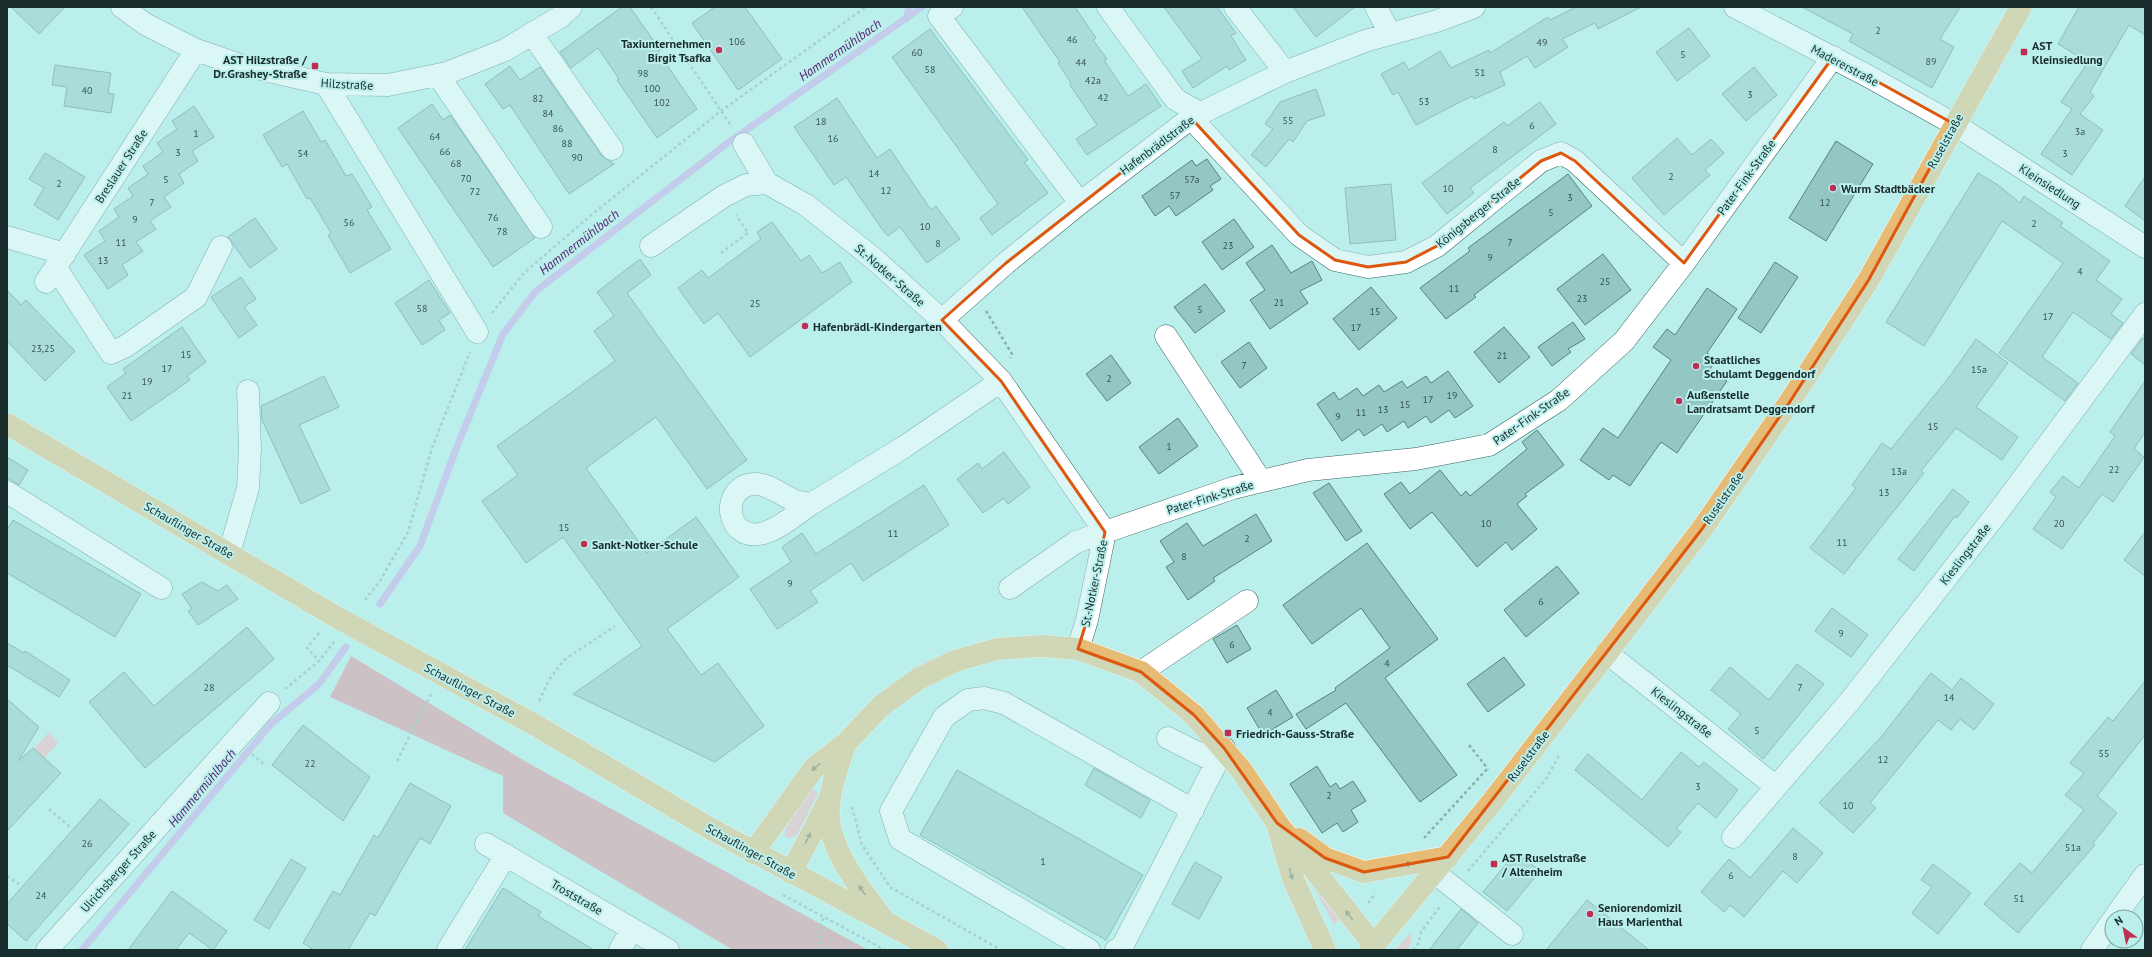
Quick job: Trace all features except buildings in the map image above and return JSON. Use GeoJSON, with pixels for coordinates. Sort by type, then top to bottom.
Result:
{"type":"FeatureCollection","features":[{"type":"Feature","properties":{"kind":"main road","name":"Ruselstraße"},"geometry":{"type":"LineString","coordinates":[[1372,947],[1503,788],[1607,653],[1702,529],[1789,403],[1868,280],[1954,124],[2021,7]]}},
{"type":"Feature","properties":{"kind":"main road","name":"Schauflinger Straße"},"geometry":{"type":"LineString","coordinates":[[7,424],[338,618],[535,725],[753,853],[937,950]]}},
{"type":"Feature","properties":{"kind":"main road"},"geometry":{"type":"LineString","coordinates":[[753,853],[809,774],[846,743],[881,706],[918,679],[955,661],[997,649],[1041,646],[1078,649],[1141,672],[1194,715],[1220,755],[1242,771],[1277,823],[1372,947]]}},
{"type":"Feature","properties":{"kind":"main road"},"geometry":{"type":"LineString","coordinates":[[846,743],[835,772],[829,820],[834,840],[855,881],[884,922]]}},
{"type":"Feature","properties":{"kind":"main road"},"geometry":{"type":"LineString","coordinates":[[791,873],[832,793]]}},
{"type":"Feature","properties":{"kind":"main road"},"geometry":{"type":"LineString","coordinates":[[1277,823],[1325,858],[1364,872],[1441,865]]}},
{"type":"Feature","properties":{"kind":"main road"},"geometry":{"type":"LineString","coordinates":[[1277,823],[1293,879],[1325,950]]}},
{"type":"Feature","properties":{"kind":"street","name":"Hilzstraße"},"geometry":{"type":"LineString","coordinates":[[122,7],[145,24],[196,50],[236,64],[326,84],[388,85],[438,75],[505,50],[560,17],[571,7]]}},
{"type":"Feature","properties":{"kind":"street"},"geometry":{"type":"LineString","coordinates":[[952,7],[939,16],[1080,203]]}},
{"type":"Feature","properties":{"kind":"street"},"geometry":{"type":"LineString","coordinates":[[1108,7],[1175,99],[1196,116]]}},
{"type":"Feature","properties":{"kind":"street"},"geometry":{"type":"LineString","coordinates":[[1235,7],[1285,72]]}},
{"type":"Feature","properties":{"kind":"street"},"geometry":{"type":"LineString","coordinates":[[1376,7],[1390,34]]}},
{"type":"Feature","properties":{"kind":"street","name":"Hafenbrädlstraße"},"geometry":{"type":"LineString","coordinates":[[942,320],[1080,203],[1196,116],[1285,72],[1365,41],[1437,21],[1474,7]]}},
{"type":"Feature","properties":{"kind":"street","name":"Madererstraße"},"geometry":{"type":"LineString","coordinates":[[1735,7],[1832,57],[1954,124]]}},
{"type":"Feature","properties":{"kind":"street"},"geometry":{"type":"LineString","coordinates":[[532,34],[612,149]]}},
{"type":"Feature","properties":{"kind":"street","name":"Breslauer Straße"},"geometry":{"type":"LineString","coordinates":[[56,268],[196,50]]}},
{"type":"Feature","properties":{"kind":"street","name":"Pater-Fink-Straße"},"geometry":{"type":"LineString","coordinates":[[1010,588],[1076,542],[1233,488],[1308,470],[1416,459],[1489,445],[1559,400],[1624,341],[1684,263],[1832,57]]}},
{"type":"Feature","properties":{"kind":"street"},"geometry":{"type":"LineString","coordinates":[[438,75],[540,227]]}},
{"type":"Feature","properties":{"kind":"street"},"geometry":{"type":"LineString","coordinates":[[326,84],[477,332]]}},
{"type":"Feature","properties":{"kind":"street","name":"Königsberger Straße"},"geometry":{"type":"LineString","coordinates":[[1196,116],[1299,235],[1335,260],[1368,267],[1406,262],[1437,246],[1541,161],[1561,153],[1575,161],[1684,263]]}},
{"type":"Feature","properties":{"kind":"street","name":"Kleinsiedlung"},"geometry":{"type":"LineString","coordinates":[[1954,124],[2145,247]]}},
{"type":"Feature","properties":{"kind":"street"},"geometry":{"type":"LineString","coordinates":[[651,246],[724,196],[746,185],[767,183],[744,144]]}},
{"type":"Feature","properties":{"kind":"street","name":"St.-Notker-Straße"},"geometry":{"type":"LineString","coordinates":[[767,183],[806,205],[873,258],[942,320],[1001,381],[1105,532],[1087,620],[1078,649]]}},
{"type":"Feature","properties":{"kind":"street"},"geometry":{"type":"LineString","coordinates":[[7,237],[56,268],[112,353],[126,346],[196,297],[221,246]]}},
{"type":"Feature","properties":{"kind":"street","name":"Kieslingstraße"},"geometry":{"type":"LineString","coordinates":[[1732,837],[1850,701],[1998,512],[2145,314]]}},
{"type":"Feature","properties":{"kind":"street"},"geometry":{"type":"LineString","coordinates":[[1166,336],[1260,481]]}},
{"type":"Feature","properties":{"kind":"street"},"geometry":{"type":"LineString","coordinates":[[811,504],[904,447],[1001,381]]}},
{"type":"Feature","properties":{"kind":"street"},"geometry":{"type":"LineString","coordinates":[[229,554],[248,488],[250,449],[248,392]]}},
{"type":"Feature","properties":{"kind":"street"},"geometry":{"type":"LineString","coordinates":[[7,492],[160,588]]}},
{"type":"Feature","properties":{"kind":"street"},"geometry":{"type":"LineString","coordinates":[[1141,672],[1247,602]]}},
{"type":"Feature","properties":{"kind":"street","name":"Kieslingstraße"},"geometry":{"type":"LineString","coordinates":[[1607,653],[1775,786]]}},
{"type":"Feature","properties":{"kind":"street"},"geometry":{"type":"LineString","coordinates":[[1089,950],[900,839],[891,811],[944,717],[968,700],[984,698],[1004,703],[1192,810]]}},
{"type":"Feature","properties":{"kind":"street","name":"Ulrichsberger Straße"},"geometry":{"type":"LineString","coordinates":[[47,950],[269,703]]}},
{"type":"Feature","properties":{"kind":"street"},"geometry":{"type":"LineString","coordinates":[[1116,950],[1122,947],[1220,755],[1168,738]]}},
{"type":"Feature","properties":{"kind":"street","name":"Troststraße"},"geometry":{"type":"LineString","coordinates":[[486,844],[668,950]]}},
{"type":"Feature","properties":{"kind":"street"},"geometry":{"type":"LineString","coordinates":[[448,950],[506,855]]}},
{"type":"Feature","properties":{"kind":"street"},"geometry":{"type":"LineString","coordinates":[[1441,865],[1453,888],[1512,934]]}},
{"type":"Feature","properties":{"kind":"street"},"geometry":{"type":"LineString","coordinates":[[2121,909],[2145,874]]}},
{"type":"Feature","properties":{"kind":"street"},"geometry":{"type":"LineString","coordinates":[[620,950],[632,929]]}},
{"type":"Feature","properties":{"kind":"street"},"geometry":{"type":"LineString","coordinates":[[2092,950],[2104,933]]}},
{"type":"Feature","properties":{"kind":"path"},"geometry":{"type":"LineString","coordinates":[[651,7],[721,112]]}},
{"type":"Feature","properties":{"kind":"path"},"geometry":{"type":"LineString","coordinates":[[365,600],[380,581],[408,532],[432,448],[477,332],[524,272],[721,112],[866,7]]}},
{"type":"Feature","properties":{"kind":"path"},"geometry":{"type":"LineString","coordinates":[[721,253],[748,233],[724,196]]}},
{"type":"Feature","properties":{"kind":"path"},"geometry":{"type":"LineString","coordinates":[[989,279],[986,312],[1012,354],[1001,381]]}},
{"type":"Feature","properties":{"kind":"path"},"geometry":{"type":"LineString","coordinates":[[537,705],[550,680],[564,660],[615,626]]}},
{"type":"Feature","properties":{"kind":"path"},"geometry":{"type":"LineString","coordinates":[[319,661],[306,648],[320,630]]}},
{"type":"Feature","properties":{"kind":"path"},"geometry":{"type":"LineString","coordinates":[[269,703],[319,661],[335,641]]}},
{"type":"Feature","properties":{"kind":"path"},"geometry":{"type":"LineString","coordinates":[[398,762],[433,692]]}},
{"type":"Feature","properties":{"kind":"path"},"geometry":{"type":"LineString","coordinates":[[1469,745],[1503,788]]}},
{"type":"Feature","properties":{"kind":"path"},"geometry":{"type":"LineString","coordinates":[[1414,950],[1418,944],[1422,932],[1453,888],[1546,780],[1561,753]]}},
{"type":"Feature","properties":{"kind":"path"},"geometry":{"type":"LineString","coordinates":[[1420,843],[1487,768]]}},
{"type":"Feature","properties":{"kind":"path"},"geometry":{"type":"LineString","coordinates":[[49,809],[70,827]]}},
{"type":"Feature","properties":{"kind":"path"},"geometry":{"type":"LineString","coordinates":[[854,809],[862,845],[890,886],[1001,950]]}},
{"type":"Feature","properties":{"kind":"path"},"geometry":{"type":"LineString","coordinates":[[7,876],[19,884]]}},
{"type":"Feature","properties":{"kind":"path"},"geometry":{"type":"LineString","coordinates":[[779,893],[885,950]]}},
{"type":"Feature","properties":{"kind":"path"},"geometry":{"type":"LineString","coordinates":[[823,918],[819,935],[823,950]]}},
{"type":"Feature","properties":{"kind":"highlighted area"},"geometry":{"type":"Polygon","coordinates":[[[1833,57],[1954,124],[1868,281],[1789,403],[1702,529],[1492,802],[1448,857],[1364,872],[1325,858],[1277,823],[1224,748],[1194,715],[1141,672],[1078,649],[1087,620],[1105,532],[1001,381],[942,320],[1006,263],[1191,118],[1299,235],[1335,260],[1368,267],[1406,262],[1437,246],[1541,161],[1561,153],[1575,161],[1684,263],[1833,57]]]}},
{"type":"Feature","properties":{"kind":"shaded area"},"geometry":{"type":"Polygon","coordinates":[[[351,656],[528,763],[868,950],[733,950],[503,813],[503,776],[330,697],[351,656]]]}},
{"type":"Feature","properties":{"kind":"shaded area"},"geometry":{"type":"Polygon","coordinates":[[[49,732],[58,743],[7,801],[7,779],[49,732]]]}},
{"type":"Feature","properties":{"kind":"shaded area"},"geometry":{"type":"Polygon","coordinates":[[[811,789],[818,793],[797,835],[789,839],[785,836],[785,829],[790,816],[811,789]]]}},
{"type":"Feature","properties":{"kind":"shaded area"},"geometry":{"type":"Polygon","coordinates":[[[1305,871],[1344,914],[1334,925],[1305,871]]]}},
{"type":"Feature","properties":{"kind":"shaded area"},"geometry":{"type":"Polygon","coordinates":[[[1410,933],[1411,942],[1407,950],[1395,950],[1410,933]]]}},
{"type":"Feature","properties":{"kind":"waterway","name":"Hammermühlbach"},"geometry":{"type":"LineString","coordinates":[[906,19],[909,7]]}},
{"type":"Feature","properties":{"kind":"waterway","name":"Hammermühlbach"},"geometry":{"type":"LineString","coordinates":[[380,604],[420,546],[456,449],[503,334],[536,291],[729,142],[922,7]]}},
{"type":"Feature","properties":{"kind":"waterway","name":"Hammermühlbach"},"geometry":{"type":"LineString","coordinates":[[82,950],[271,724],[319,684],[346,647]]}},
{"type":"Feature","properties":{"kind":"place","name":"Taxiunternehmen Birgit Tsafka"},"geometry":{"type":"Point","coordinates":[719,50]}},
{"type":"Feature","properties":{"kind":"place","name":"AST Kleinsiedlung"},"geometry":{"type":"Point","coordinates":[2024,52]}},
{"type":"Feature","properties":{"kind":"place","name":"AST Hilzstraße / Dr.Grashey-Straße"},"geometry":{"type":"Point","coordinates":[315,66]}},
{"type":"Feature","properties":{"kind":"place","name":"Wurm Stadtbäcker"},"geometry":{"type":"Point","coordinates":[1833,188]}},
{"type":"Feature","properties":{"kind":"place","name":"Hafenbrädl-Kindergarten"},"geometry":{"type":"Point","coordinates":[805,326]}},
{"type":"Feature","properties":{"kind":"place","name":"Staatliches Schulamt Deggendorf"},"geometry":{"type":"Point","coordinates":[1696,366]}},
{"type":"Feature","properties":{"kind":"place","name":"Außenstelle Landratsamt Deggendorf"},"geometry":{"type":"Point","coordinates":[1679,401]}},
{"type":"Feature","properties":{"kind":"place","name":"Sankt-Notker-Schule"},"geometry":{"type":"Point","coordinates":[584,544]}},
{"type":"Feature","properties":{"kind":"place","name":"Friedrich-Gauss-Straße"},"geometry":{"type":"Point","coordinates":[1228,733]}},
{"type":"Feature","properties":{"kind":"place","name":"AST Ruselstraße / Altenheim"},"geometry":{"type":"Point","coordinates":[1494,864]}},
{"type":"Feature","properties":{"kind":"place","name":"Seniorendomizil Haus Marienthal"},"geometry":{"type":"Point","coordinates":[1590,914]}}]}
